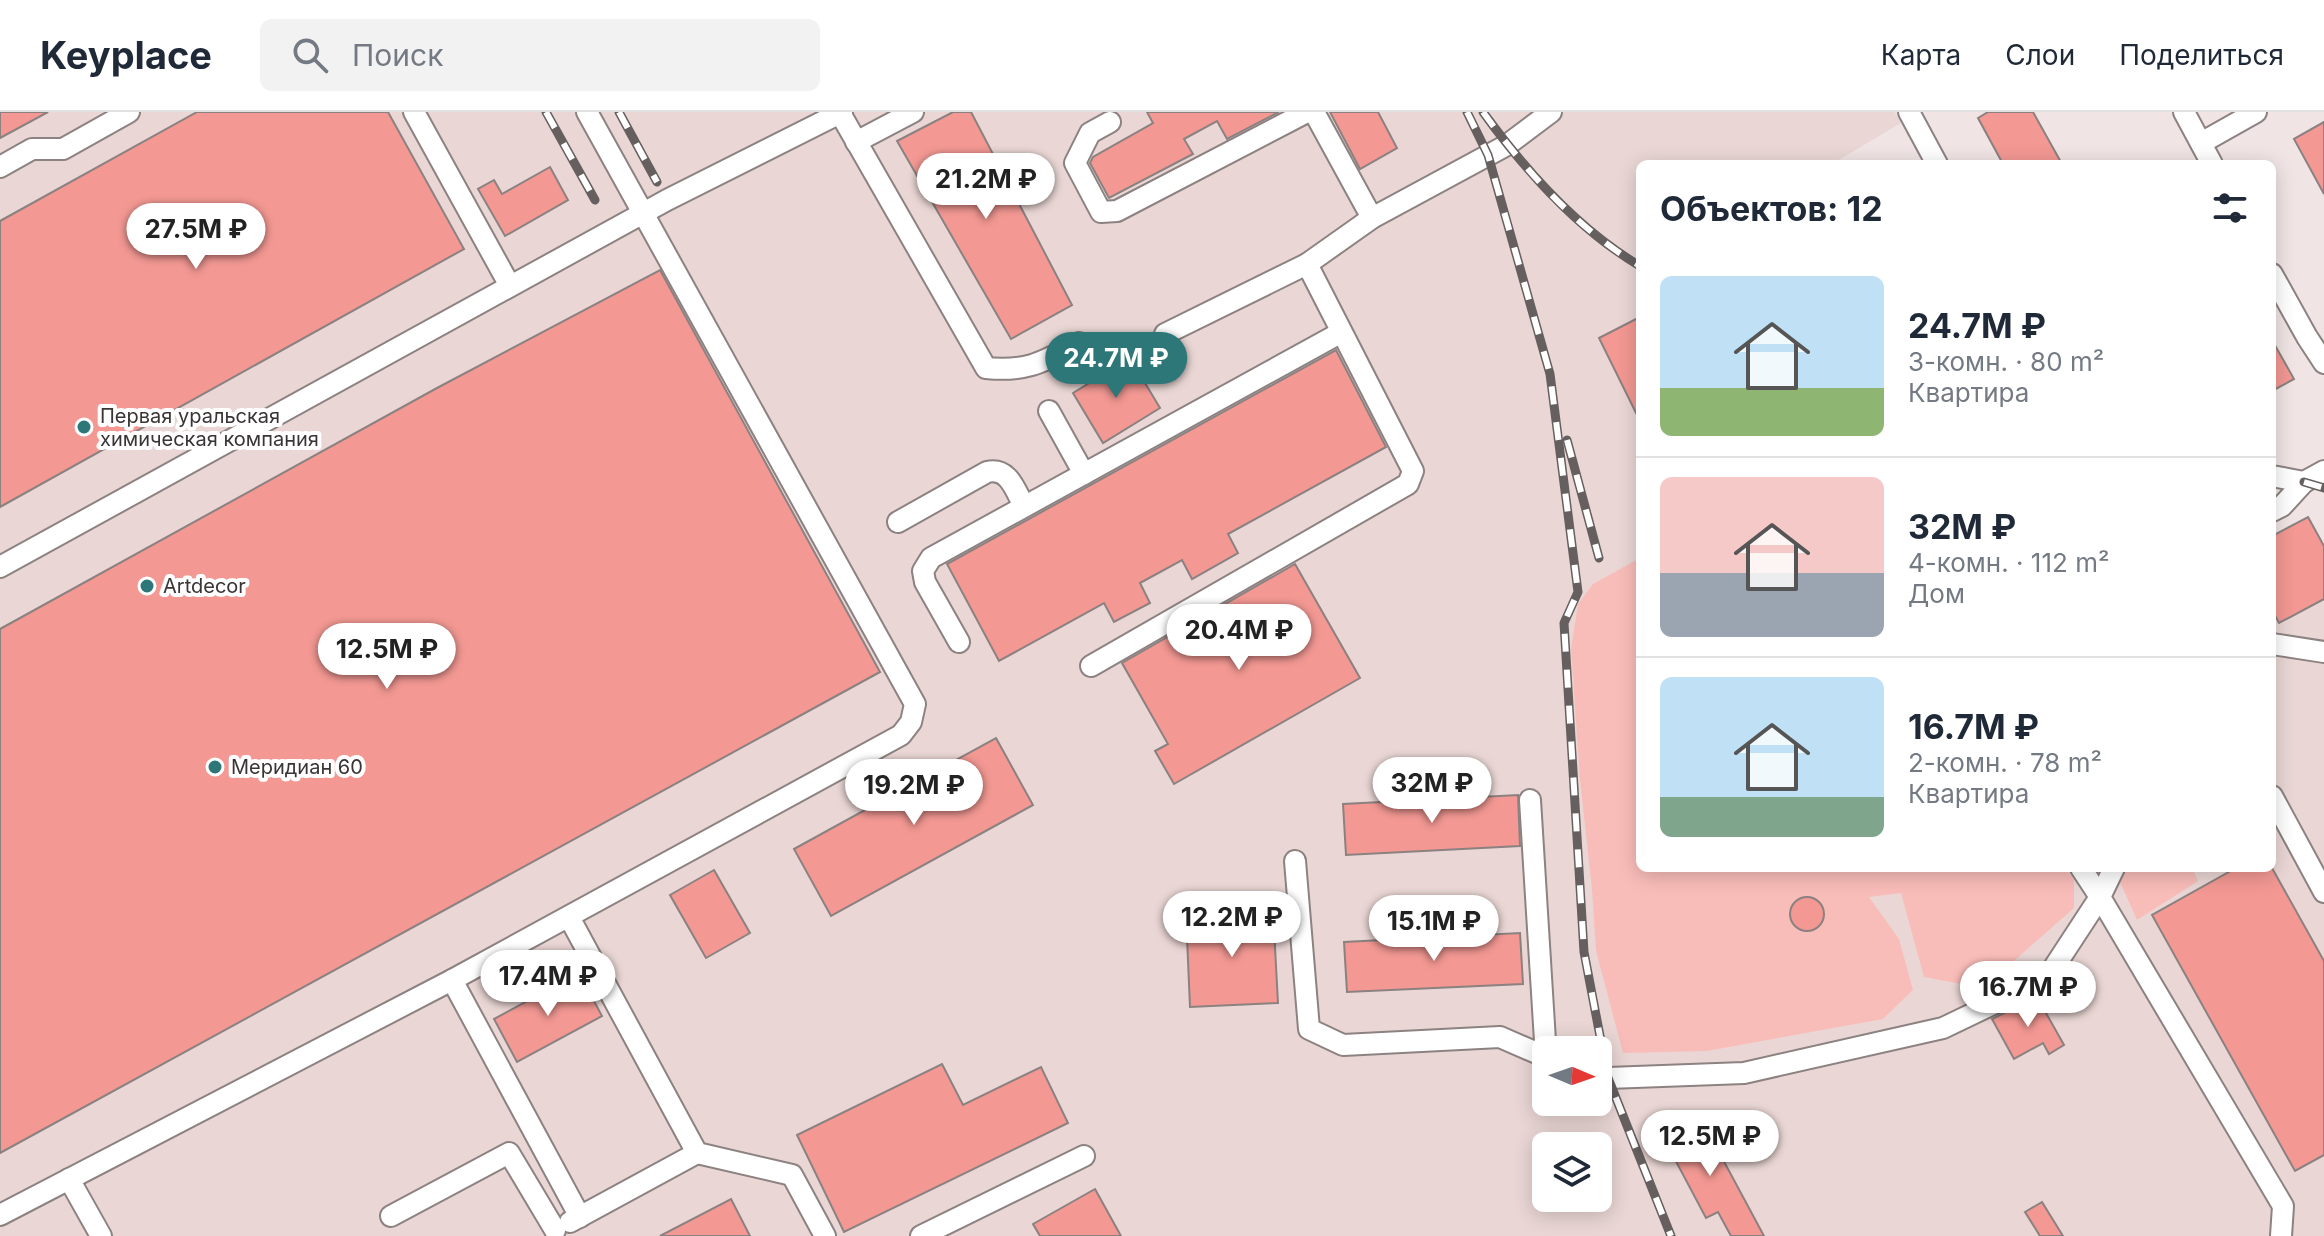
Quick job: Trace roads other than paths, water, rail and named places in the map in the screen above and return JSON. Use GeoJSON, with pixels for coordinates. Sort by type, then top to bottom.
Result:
{"type":"FeatureCollection","features":[{"type":"Feature","properties":{"kind":"street"},"geometry":{"type":"LineString","coordinates":[[0,167],[32,149],[63,149],[129,112]]}},
{"type":"Feature","properties":{"kind":"street"},"geometry":{"type":"LineString","coordinates":[[414,112],[510,286]]}},
{"type":"Feature","properties":{"kind":"street"},"geometry":{"type":"LineString","coordinates":[[0,1215],[569,917],[901,735],[911,722],[915,704],[587,112]]}},
{"type":"Feature","properties":{"kind":"street"},"geometry":{"type":"LineString","coordinates":[[2,562],[667,200],[841,112],[986,368],[1006,370],[1033,367],[1079,343]]}},
{"type":"Feature","properties":{"kind":"street"},"geometry":{"type":"LineString","coordinates":[[856,142],[913,112]]}},
{"type":"Feature","properties":{"kind":"street"},"geometry":{"type":"LineString","coordinates":[[1110,122],[1090,133],[1075,163],[1101,212],[1108,213],[1307,112]]}},
{"type":"Feature","properties":{"kind":"street"},"geometry":{"type":"LineString","coordinates":[[1314,112],[1372,218]]}},
{"type":"Feature","properties":{"kind":"street"},"geometry":{"type":"LineString","coordinates":[[1165,334],[1307,264],[1372,218],[1507,145],[1551,112]]}},
{"type":"Feature","properties":{"kind":"street"},"geometry":{"type":"LineString","coordinates":[[1909,112],[1935,160]]}},
{"type":"Feature","properties":{"kind":"street"},"geometry":{"type":"LineString","coordinates":[[2184,112],[2210,160]]}},
{"type":"Feature","properties":{"kind":"street"},"geometry":{"type":"LineString","coordinates":[[2201,143],[2256,112]]}},
{"type":"Feature","properties":{"kind":"street"},"geometry":{"type":"LineString","coordinates":[[1091,666],[1408,484],[1413,471],[1307,264]]}},
{"type":"Feature","properties":{"kind":"street"},"geometry":{"type":"LineString","coordinates":[[2276,279],[2315,332],[2324,363]]}},
{"type":"Feature","properties":{"kind":"street"},"geometry":{"type":"LineString","coordinates":[[959,642],[925,582],[923,571],[926,563],[1340,333]]}},
{"type":"Feature","properties":{"kind":"street"},"geometry":{"type":"LineString","coordinates":[[1049,411],[1084,474]]}},
{"type":"Feature","properties":{"kind":"street"},"geometry":{"type":"LineString","coordinates":[[2276,509],[2304,482],[2324,471]]}},
{"type":"Feature","properties":{"kind":"street"},"geometry":{"type":"LineString","coordinates":[[898,522],[987,472],[1002,472],[1008,477],[1024,506]]}},
{"type":"Feature","properties":{"kind":"street"},"geometry":{"type":"LineString","coordinates":[[2276,477],[2304,482]]}},
{"type":"Feature","properties":{"kind":"street"},"geometry":{"type":"LineString","coordinates":[[2276,645],[2324,652]]}},
{"type":"Feature","properties":{"kind":"street"},"geometry":{"type":"LineString","coordinates":[[1530,800],[1545,1036]]}},
{"type":"Feature","properties":{"kind":"street"},"geometry":{"type":"LineString","coordinates":[[2276,803],[2324,892]]}},
{"type":"Feature","properties":{"kind":"street"},"geometry":{"type":"LineString","coordinates":[[1295,861],[1309,1029],[1343,1045],[1500,1037],[1532,1051]]}},
{"type":"Feature","properties":{"kind":"street"},"geometry":{"type":"LineString","coordinates":[[2084,872],[2283,1206],[2281,1236]]}},
{"type":"Feature","properties":{"kind":"street"},"geometry":{"type":"LineString","coordinates":[[1612,1078],[1744,1073],[1943,1028],[2047,978],[2100,897],[2112,872]]}},
{"type":"Feature","properties":{"kind":"street"},"geometry":{"type":"LineString","coordinates":[[569,917],[697,1153]]}},
{"type":"Feature","properties":{"kind":"street"},"geometry":{"type":"LineString","coordinates":[[452,980],[580,1217]]}},
{"type":"Feature","properties":{"kind":"street"},"geometry":{"type":"LineString","coordinates":[[391,1216],[509,1153],[550,1233],[697,1153],[792,1175],[825,1236]]}},
{"type":"Feature","properties":{"kind":"street"},"geometry":{"type":"LineString","coordinates":[[921,1236],[1084,1156]]}},
{"type":"Feature","properties":{"kind":"street"},"geometry":{"type":"LineString","coordinates":[[69,1179],[101,1236]]}},
{"type":"Feature","properties":{"kind":"railway"},"geometry":{"type":"LineString","coordinates":[[546,112],[595,200]]}},
{"type":"Feature","properties":{"kind":"railway"},"geometry":{"type":"LineString","coordinates":[[619,112],[657,182]]}},
{"type":"Feature","properties":{"kind":"railway"},"geometry":{"type":"LineString","coordinates":[[1467,112],[1488,155],[1550,374],[1578,592],[1564,623],[1584,952],[1608,1078],[1671,1236]]}},
{"type":"Feature","properties":{"kind":"railway"},"geometry":{"type":"LineString","coordinates":[[1483,112],[1554,197],[1595,234],[1636,263]]}},
{"type":"Feature","properties":{"kind":"railway"},"geometry":{"type":"LineString","coordinates":[[1567,440],[1599,558]]}},
{"type":"Feature","properties":{"kind":"railway"},"geometry":{"type":"LineString","coordinates":[[2304,482],[2324,488]]}},
{"type":"Feature","properties":{"kind":"place","name":"Первая уральская химическая компания"},"geometry":{"type":"Point","coordinates":[84,427]}},
{"type":"Feature","properties":{"kind":"place","name":"Artdecor"},"geometry":{"type":"Point","coordinates":[147,586]}},
{"type":"Feature","properties":{"kind":"place","name":"Меридиан 60"},"geometry":{"type":"Point","coordinates":[215,767]}}]}
